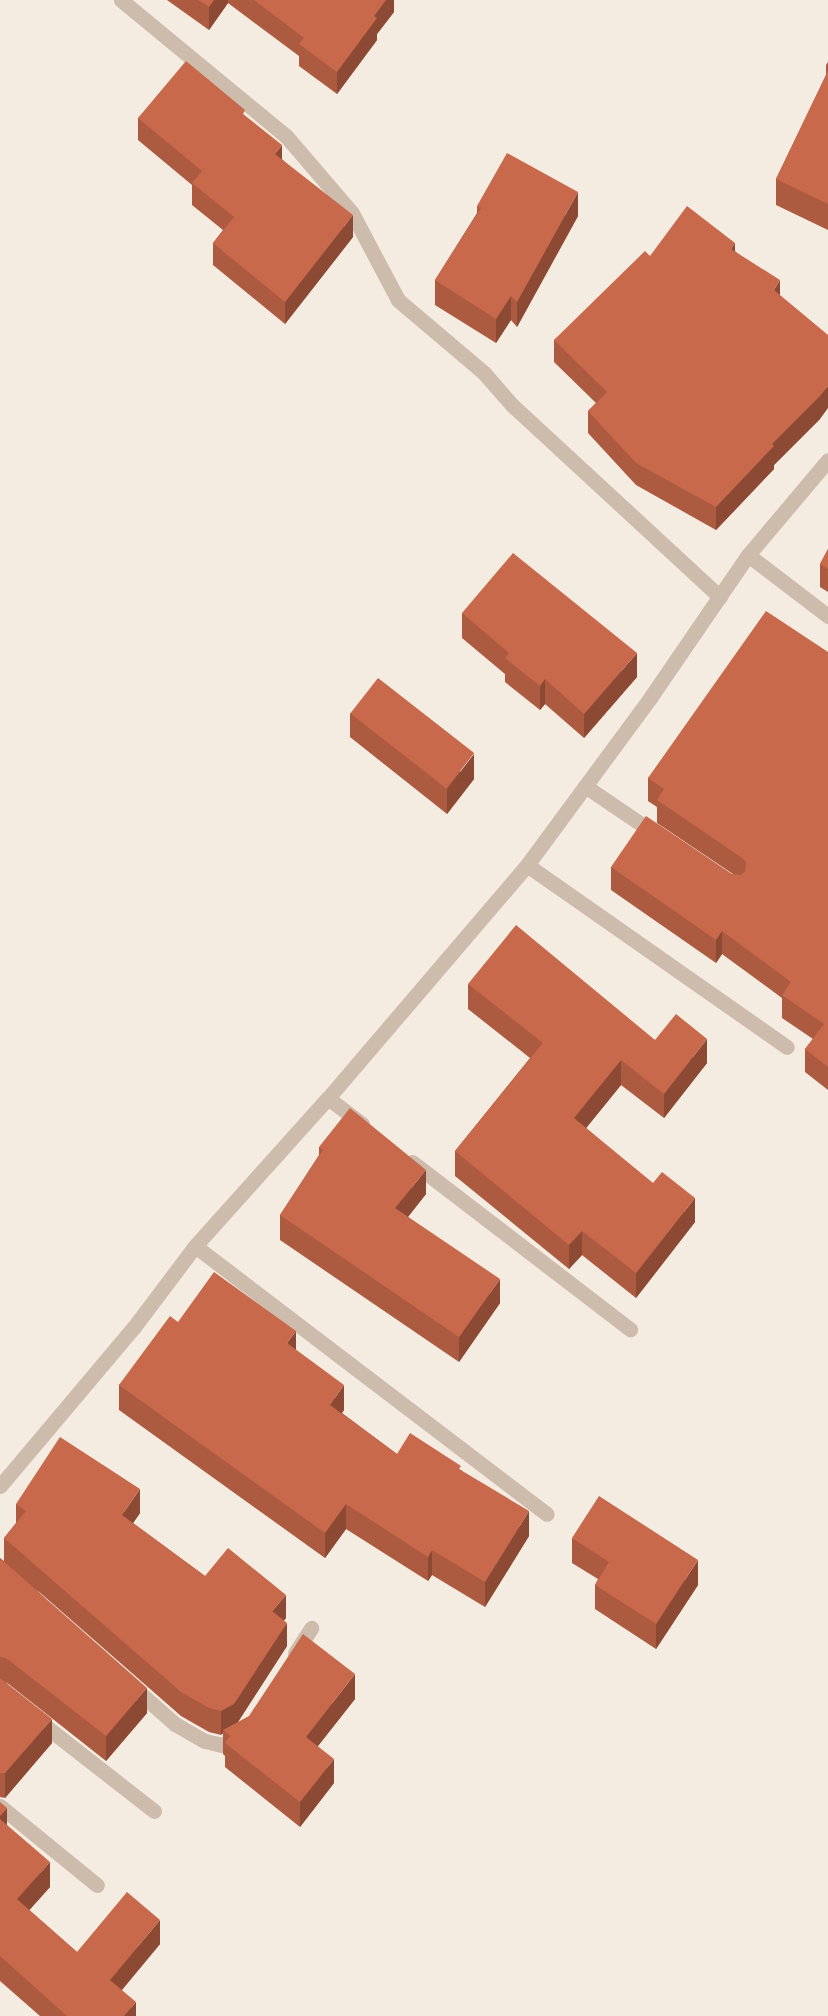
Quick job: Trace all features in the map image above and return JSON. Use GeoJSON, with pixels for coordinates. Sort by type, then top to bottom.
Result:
{"type":"FeatureCollection","features":[{"type":"Feature","properties":{"kind":"street"},"geometry":{"type":"LineString","coordinates":[[121,0],[286,136],[352,213],[398,300],[484,373],[512,405],[720,597]]}},
{"type":"Feature","properties":{"kind":"street"},"geometry":{"type":"LineString","coordinates":[[0,1486],[134,1327],[195,1246],[328,1098],[527,865],[748,555],[828,460]]}},
{"type":"Feature","properties":{"kind":"street"},"geometry":{"type":"LineString","coordinates":[[748,555],[828,616]]}},
{"type":"Feature","properties":{"kind":"street"},"geometry":{"type":"LineString","coordinates":[[585,786],[670,844]]}},
{"type":"Feature","properties":{"kind":"street"},"geometry":{"type":"LineString","coordinates":[[527,865],[787,1047]]}},
{"type":"Feature","properties":{"kind":"street"},"geometry":{"type":"LineString","coordinates":[[328,1098],[375,1134]]}},
{"type":"Feature","properties":{"kind":"street"},"geometry":{"type":"LineString","coordinates":[[404,1156],[630,1329]]}},
{"type":"Feature","properties":{"kind":"street"},"geometry":{"type":"LineString","coordinates":[[195,1246],[547,1514]]}},
{"type":"Feature","properties":{"kind":"street"},"geometry":{"type":"LineString","coordinates":[[286,1667],[311,1628]]}},
{"type":"Feature","properties":{"kind":"street"},"geometry":{"type":"LineString","coordinates":[[123,1678],[175,1724],[205,1741],[222,1745],[241,1735],[248,1725]]}},
{"type":"Feature","properties":{"kind":"street"},"geometry":{"type":"LineString","coordinates":[[27,1712],[154,1811]]}},
{"type":"Feature","properties":{"kind":"street"},"geometry":{"type":"LineString","coordinates":[[0,1806],[97,1885]]}},
{"type":"Feature","properties":{"kind":"building"},"geometry":{"type":"Polygon","coordinates":[[[198,0],[214,0],[209,7],[198,0]]]}},
{"type":"Feature","properties":{"kind":"building"},"geometry":{"type":"Polygon","coordinates":[[[254,0],[386,0],[374,16],[377,18],[337,72],[299,44],[304,38],[254,0]]]}},
{"type":"Feature","properties":{"kind":"building"},"geometry":{"type":"Polygon","coordinates":[[[186,61],[245,110],[243,114],[282,145],[275,154],[353,215],[285,302],[213,243],[234,217],[192,183],[202,171],[138,118],[186,61]]]}},
{"type":"Feature","properties":{"kind":"building"},"geometry":{"type":"Polygon","coordinates":[[[828,71],[828,204],[776,179],[828,71]]]}},
{"type":"Feature","properties":{"kind":"building"},"geometry":{"type":"Polygon","coordinates":[[[507,153],[578,192],[517,302],[511,296],[496,319],[435,280],[481,208],[477,206],[507,153]]]}},
{"type":"Feature","properties":{"kind":"building"},"geometry":{"type":"Polygon","coordinates":[[[687,206],[735,243],[731,249],[780,280],[774,290],[828,335],[828,386],[716,507],[636,463],[588,411],[607,392],[554,340],[645,251],[650,256],[687,206]]]}},
{"type":"Feature","properties":{"kind":"building"},"geometry":{"type":"Polygon","coordinates":[[[828,549],[828,569],[820,564],[828,549]]]}},
{"type":"Feature","properties":{"kind":"building"},"geometry":{"type":"Polygon","coordinates":[[[513,553],[637,653],[584,714],[545,679],[540,686],[505,658],[509,653],[462,613],[513,553]]]}},
{"type":"Feature","properties":{"kind":"building"},"geometry":{"type":"Polygon","coordinates":[[[766,611],[828,652],[828,1067],[805,1049],[824,1024],[782,995],[791,982],[722,931],[716,940],[611,867],[646,816],[732,874],[741,875],[745,871],[746,862],[742,858],[657,800],[664,789],[648,778],[766,611]]]}},
{"type":"Feature","properties":{"kind":"building"},"geometry":{"type":"Polygon","coordinates":[[[378,678],[474,753],[446,789],[350,713],[378,678]]]}},
{"type":"Feature","properties":{"kind":"building"},"geometry":{"type":"Polygon","coordinates":[[[516,925],[655,1040],[676,1014],[707,1039],[664,1094],[621,1060],[574,1118],[653,1183],[662,1172],[695,1198],[636,1273],[582,1231],[569,1245],[455,1151],[543,1043],[468,984],[516,925]]]}},
{"type":"Feature","properties":{"kind":"building"},"geometry":{"type":"Polygon","coordinates":[[[350,1108],[426,1170],[395,1208],[500,1279],[459,1337],[280,1215],[323,1150],[319,1147],[350,1108]]]}},
{"type":"Feature","properties":{"kind":"building"},"geometry":{"type":"Polygon","coordinates":[[[214,1272],[296,1331],[287,1343],[344,1385],[330,1405],[397,1454],[410,1433],[461,1466],[459,1469],[529,1511],[485,1582],[432,1550],[428,1557],[346,1504],[325,1533],[119,1385],[170,1316],[178,1322],[214,1272]]]}},
{"type":"Feature","properties":{"kind":"building"},"geometry":{"type":"Polygon","coordinates":[[[60,1437],[140,1489],[122,1515],[205,1576],[228,1548],[286,1595],[272,1611],[287,1623],[234,1704],[221,1711],[209,1708],[181,1692],[4,1538],[26,1511],[16,1504],[60,1437]]]}},
{"type":"Feature","properties":{"kind":"building"},"geometry":{"type":"Polygon","coordinates":[[[599,1496],[698,1560],[656,1624],[595,1585],[609,1562],[572,1538],[599,1496]]]}},
{"type":"Feature","properties":{"kind":"building"},"geometry":{"type":"Polygon","coordinates":[[[0,1558],[147,1688],[106,1736],[6,1658],[0,1657],[0,1558]]]}},
{"type":"Feature","properties":{"kind":"building"},"geometry":{"type":"Polygon","coordinates":[[[303,1634],[355,1674],[306,1737],[334,1759],[300,1802],[225,1743],[230,1736],[223,1730],[249,1716],[303,1634]]]}},
{"type":"Feature","properties":{"kind":"building"},"geometry":{"type":"Polygon","coordinates":[[[0,1678],[52,1719],[5,1773],[0,1773],[0,1678]]]}},
{"type":"Feature","properties":{"kind":"building"},"geometry":{"type":"Polygon","coordinates":[[[0,1802],[7,1808],[0,1816],[0,1802]]]}},
{"type":"Feature","properties":{"kind":"building"},"geometry":{"type":"Polygon","coordinates":[[[0,1819],[50,1862],[17,1899],[77,1952],[127,1892],[160,1920],[110,1980],[136,2002],[124,2016],[67,2016],[0,1956],[0,1819]]]}}]}
